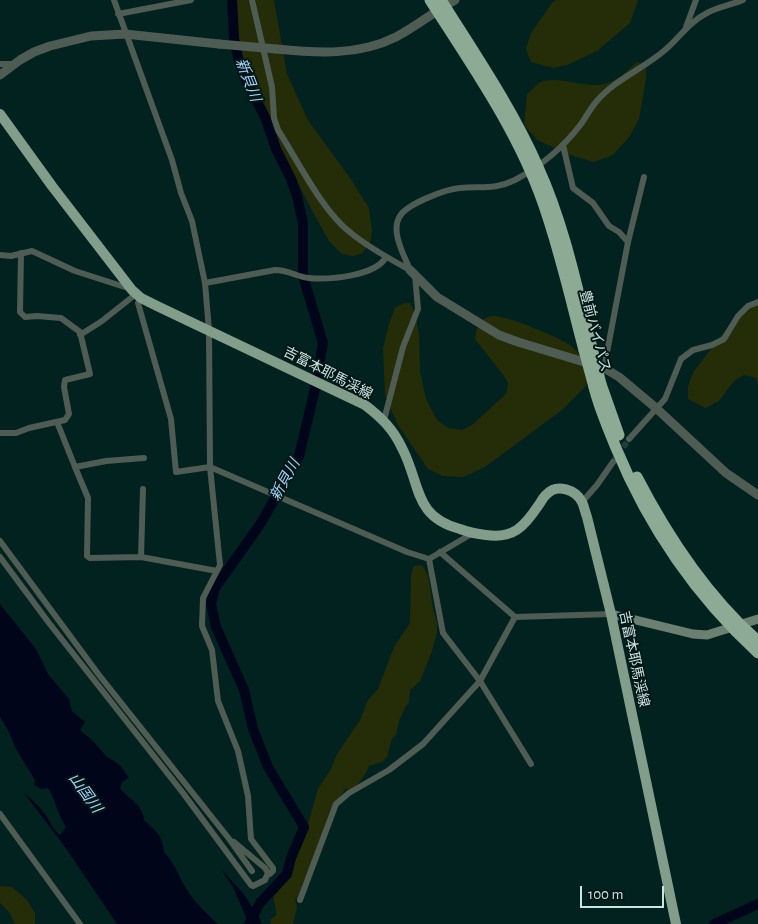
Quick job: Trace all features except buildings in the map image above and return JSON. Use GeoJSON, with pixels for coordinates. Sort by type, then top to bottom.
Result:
{"type":"FeatureCollection","features":[{"type":"Feature","properties":{"kind":"highway","name":"豊前バイパス"},"geometry":{"type":"LineString","coordinates":[[430,0],[441,6],[497,108],[534,169],[588,349],[609,431],[626,472],[646,511],[685,572],[701,593],[737,626],[758,641]]}},
{"type":"Feature","properties":{"kind":"highway","name":"豊前バイパス"},"geometry":{"type":"LineString","coordinates":[[737,626],[758,653]]}},
{"type":"Feature","properties":{"kind":"main road","name":"吉富本耶馬渓線"},"geometry":{"type":"LineString","coordinates":[[0,114],[52,186],[136,294],[365,405],[384,420],[403,449],[428,513],[448,526],[487,536],[506,535],[516,531],[528,522],[548,492],[558,488],[576,494],[582,502],[611,614],[676,924]]}},
{"type":"Feature","properties":{"kind":"main road"},"geometry":{"type":"LineString","coordinates":[[611,614],[693,634],[707,635],[758,620]]}},
{"type":"Feature","properties":{"kind":"street"},"geometry":{"type":"LineString","coordinates":[[0,557],[55,631],[183,793],[251,885],[254,886],[264,880],[268,873],[270,874],[272,871],[271,864],[250,839],[248,796],[238,751],[218,701],[212,650],[202,626],[203,598],[220,565],[210,467],[209,330],[205,283],[192,221],[114,0]]}},
{"type":"Feature","properties":{"kind":"street"},"geometry":{"type":"LineString","coordinates":[[118,14],[192,0]]}},
{"type":"Feature","properties":{"kind":"street"},"geometry":{"type":"LineString","coordinates":[[252,0],[272,87],[274,118],[278,130],[332,214],[350,233],[413,272],[437,297],[499,335],[604,368],[633,387],[726,473],[758,495]]}},
{"type":"Feature","properties":{"kind":"street"},"geometry":{"type":"LineString","coordinates":[[0,74],[34,52],[91,36],[125,34],[321,53],[343,52],[372,47],[396,37],[441,6],[456,0]]}},
{"type":"Feature","properties":{"kind":"street"},"geometry":{"type":"LineString","coordinates":[[686,28],[696,0]]}},
{"type":"Feature","properties":{"kind":"street"},"geometry":{"type":"LineString","coordinates":[[384,420],[403,347],[418,308],[413,272],[397,235],[399,216],[409,206],[423,200],[459,188],[483,189],[502,186],[534,169],[563,145],[581,125],[596,102],[615,84],[665,50],[686,28],[708,12],[743,0]]}},
{"type":"Feature","properties":{"kind":"street"},"geometry":{"type":"LineString","coordinates":[[0,64],[15,64]]}},
{"type":"Feature","properties":{"kind":"street"},"geometry":{"type":"LineString","coordinates":[[563,145],[574,188],[593,203],[610,226],[628,242]]}},
{"type":"Feature","properties":{"kind":"street"},"geometry":{"type":"LineString","coordinates":[[604,368],[628,242],[644,177]]}},
{"type":"Feature","properties":{"kind":"street"},"geometry":{"type":"LineString","coordinates":[[0,255],[11,256],[32,251],[75,271],[136,294]]}},
{"type":"Feature","properties":{"kind":"street"},"geometry":{"type":"LineString","coordinates":[[0,433],[16,434],[29,428],[65,420],[69,414],[64,387],[65,380],[90,374],[80,332],[61,318],[25,317],[20,312],[21,253]]}},
{"type":"Feature","properties":{"kind":"street"},"geometry":{"type":"LineString","coordinates":[[205,283],[275,270],[286,270],[309,278],[352,276],[378,267],[386,257]]}},
{"type":"Feature","properties":{"kind":"street"},"geometry":{"type":"LineString","coordinates":[[80,334],[102,321],[136,294]]}},
{"type":"Feature","properties":{"kind":"street"},"geometry":{"type":"LineString","coordinates":[[136,294],[170,418],[176,472],[210,467],[408,552],[429,559]]}},
{"type":"Feature","properties":{"kind":"street"},"geometry":{"type":"LineString","coordinates":[[629,439],[665,399],[682,359],[692,350],[712,345],[724,339],[738,316],[748,306],[758,302]]}},
{"type":"Feature","properties":{"kind":"street"},"geometry":{"type":"LineString","coordinates":[[57,422],[88,498],[87,556],[90,558],[141,557],[217,571]]}},
{"type":"Feature","properties":{"kind":"street"},"geometry":{"type":"LineString","coordinates":[[75,467],[106,461],[144,458]]}},
{"type":"Feature","properties":{"kind":"street"},"geometry":{"type":"LineString","coordinates":[[582,502],[613,462]]}},
{"type":"Feature","properties":{"kind":"street"},"geometry":{"type":"LineString","coordinates":[[141,557],[143,489]]}},
{"type":"Feature","properties":{"kind":"street"},"geometry":{"type":"LineString","coordinates":[[429,559],[473,533]]}},
{"type":"Feature","properties":{"kind":"street"},"geometry":{"type":"LineString","coordinates":[[0,541],[99,675],[230,840],[252,871]]}},
{"type":"Feature","properties":{"kind":"street"},"geometry":{"type":"LineString","coordinates":[[440,552],[515,617],[611,614]]}},
{"type":"Feature","properties":{"kind":"street"},"geometry":{"type":"LineString","coordinates":[[429,559],[442,633],[480,681],[531,764]]}},
{"type":"Feature","properties":{"kind":"street"},"geometry":{"type":"LineString","coordinates":[[300,900],[336,804],[349,793],[389,770],[423,744],[480,681],[515,617]]}},
{"type":"Feature","properties":{"kind":"street"},"geometry":{"type":"LineString","coordinates":[[0,814],[80,924]]}},
{"type":"Feature","properties":{"kind":"street"},"geometry":{"type":"LineString","coordinates":[[230,840],[268,873]]}},
{"type":"Feature","properties":{"kind":"green space"},"geometry":{"type":"Polygon","coordinates":[[[229,0],[274,0],[287,74],[308,120],[369,208],[372,231],[370,244],[361,254],[353,256],[342,254],[329,241],[315,216],[260,109],[237,38],[229,0]]]}},
{"type":"Feature","properties":{"kind":"green space"},"geometry":{"type":"Polygon","coordinates":[[[556,0],[638,1],[630,23],[597,51],[567,65],[553,68],[531,62],[526,49],[531,33],[556,0]]]}},
{"type":"Feature","properties":{"kind":"green space"},"geometry":{"type":"Polygon","coordinates":[[[637,62],[646,64],[646,79],[639,119],[630,136],[613,155],[594,162],[570,155],[537,140],[524,125],[527,94],[539,83],[553,80],[588,85],[605,84],[618,78],[637,62]]]}},
{"type":"Feature","properties":{"kind":"green space"},"geometry":{"type":"Polygon","coordinates":[[[404,303],[410,303],[416,316],[419,334],[420,371],[426,399],[437,420],[448,428],[462,430],[472,425],[506,394],[508,383],[475,339],[479,324],[487,317],[498,316],[519,322],[570,345],[591,368],[586,386],[562,410],[485,467],[463,477],[443,476],[428,469],[398,425],[385,396],[383,348],[395,308],[404,303]]]}},
{"type":"Feature","properties":{"kind":"green space"},"geometry":{"type":"Polygon","coordinates":[[[758,304],[758,385],[756,378],[744,375],[734,381],[719,401],[705,408],[688,399],[688,386],[694,371],[737,315],[758,304]]]}},
{"type":"Feature","properties":{"kind":"green space"},"geometry":{"type":"Polygon","coordinates":[[[422,565],[428,575],[437,622],[437,633],[420,681],[410,690],[409,702],[399,721],[396,735],[392,738],[387,757],[382,762],[369,766],[357,785],[352,790],[345,789],[336,805],[330,811],[309,877],[303,883],[299,898],[295,899],[297,907],[293,924],[271,924],[270,920],[276,915],[273,890],[275,886],[286,880],[290,874],[292,861],[308,824],[318,789],[331,769],[337,754],[360,720],[368,700],[378,689],[394,647],[410,623],[411,575],[414,566],[422,565]]]}},
{"type":"Feature","properties":{"kind":"green space"},"geometry":{"type":"Polygon","coordinates":[[[0,886],[12,887],[27,900],[35,913],[35,924],[15,924],[9,912],[0,903],[0,886]]]}},
{"type":"Feature","properties":{"kind":"water","name":"山国川"},"geometry":{"type":"Polygon","coordinates":[[[0,604],[36,649],[48,674],[69,699],[72,711],[85,722],[80,730],[106,756],[120,765],[129,778],[122,782],[120,788],[138,806],[144,820],[160,837],[164,852],[191,896],[218,924],[117,924],[65,847],[24,793],[42,810],[60,835],[66,827],[51,793],[48,788],[41,789],[34,785],[35,780],[16,749],[0,717],[0,604]]]}},
{"type":"Feature","properties":{"kind":"water"},"geometry":{"type":"Polygon","coordinates":[[[221,869],[243,893],[252,907],[262,898],[264,900],[257,913],[262,924],[249,924],[233,887],[221,869]]]}},
{"type":"Feature","properties":{"kind":"waterway","name":"新貝川"},"geometry":{"type":"LineString","coordinates":[[232,0],[234,38],[239,62],[265,117],[276,149],[297,196],[303,224],[303,276],[323,343],[314,393],[299,456],[261,523],[215,588],[211,604],[216,627],[244,690],[253,729],[268,767],[304,827],[291,858],[287,874],[260,903],[249,924]]}},
{"type":"Feature","properties":{"kind":"waterway"},"geometry":{"type":"LineString","coordinates":[[714,924],[758,904]]}},
{"type":"Feature","properties":{"kind":"tunnel"},"geometry":{"type":"LineString","coordinates":[[613,462],[629,439]]}}]}
